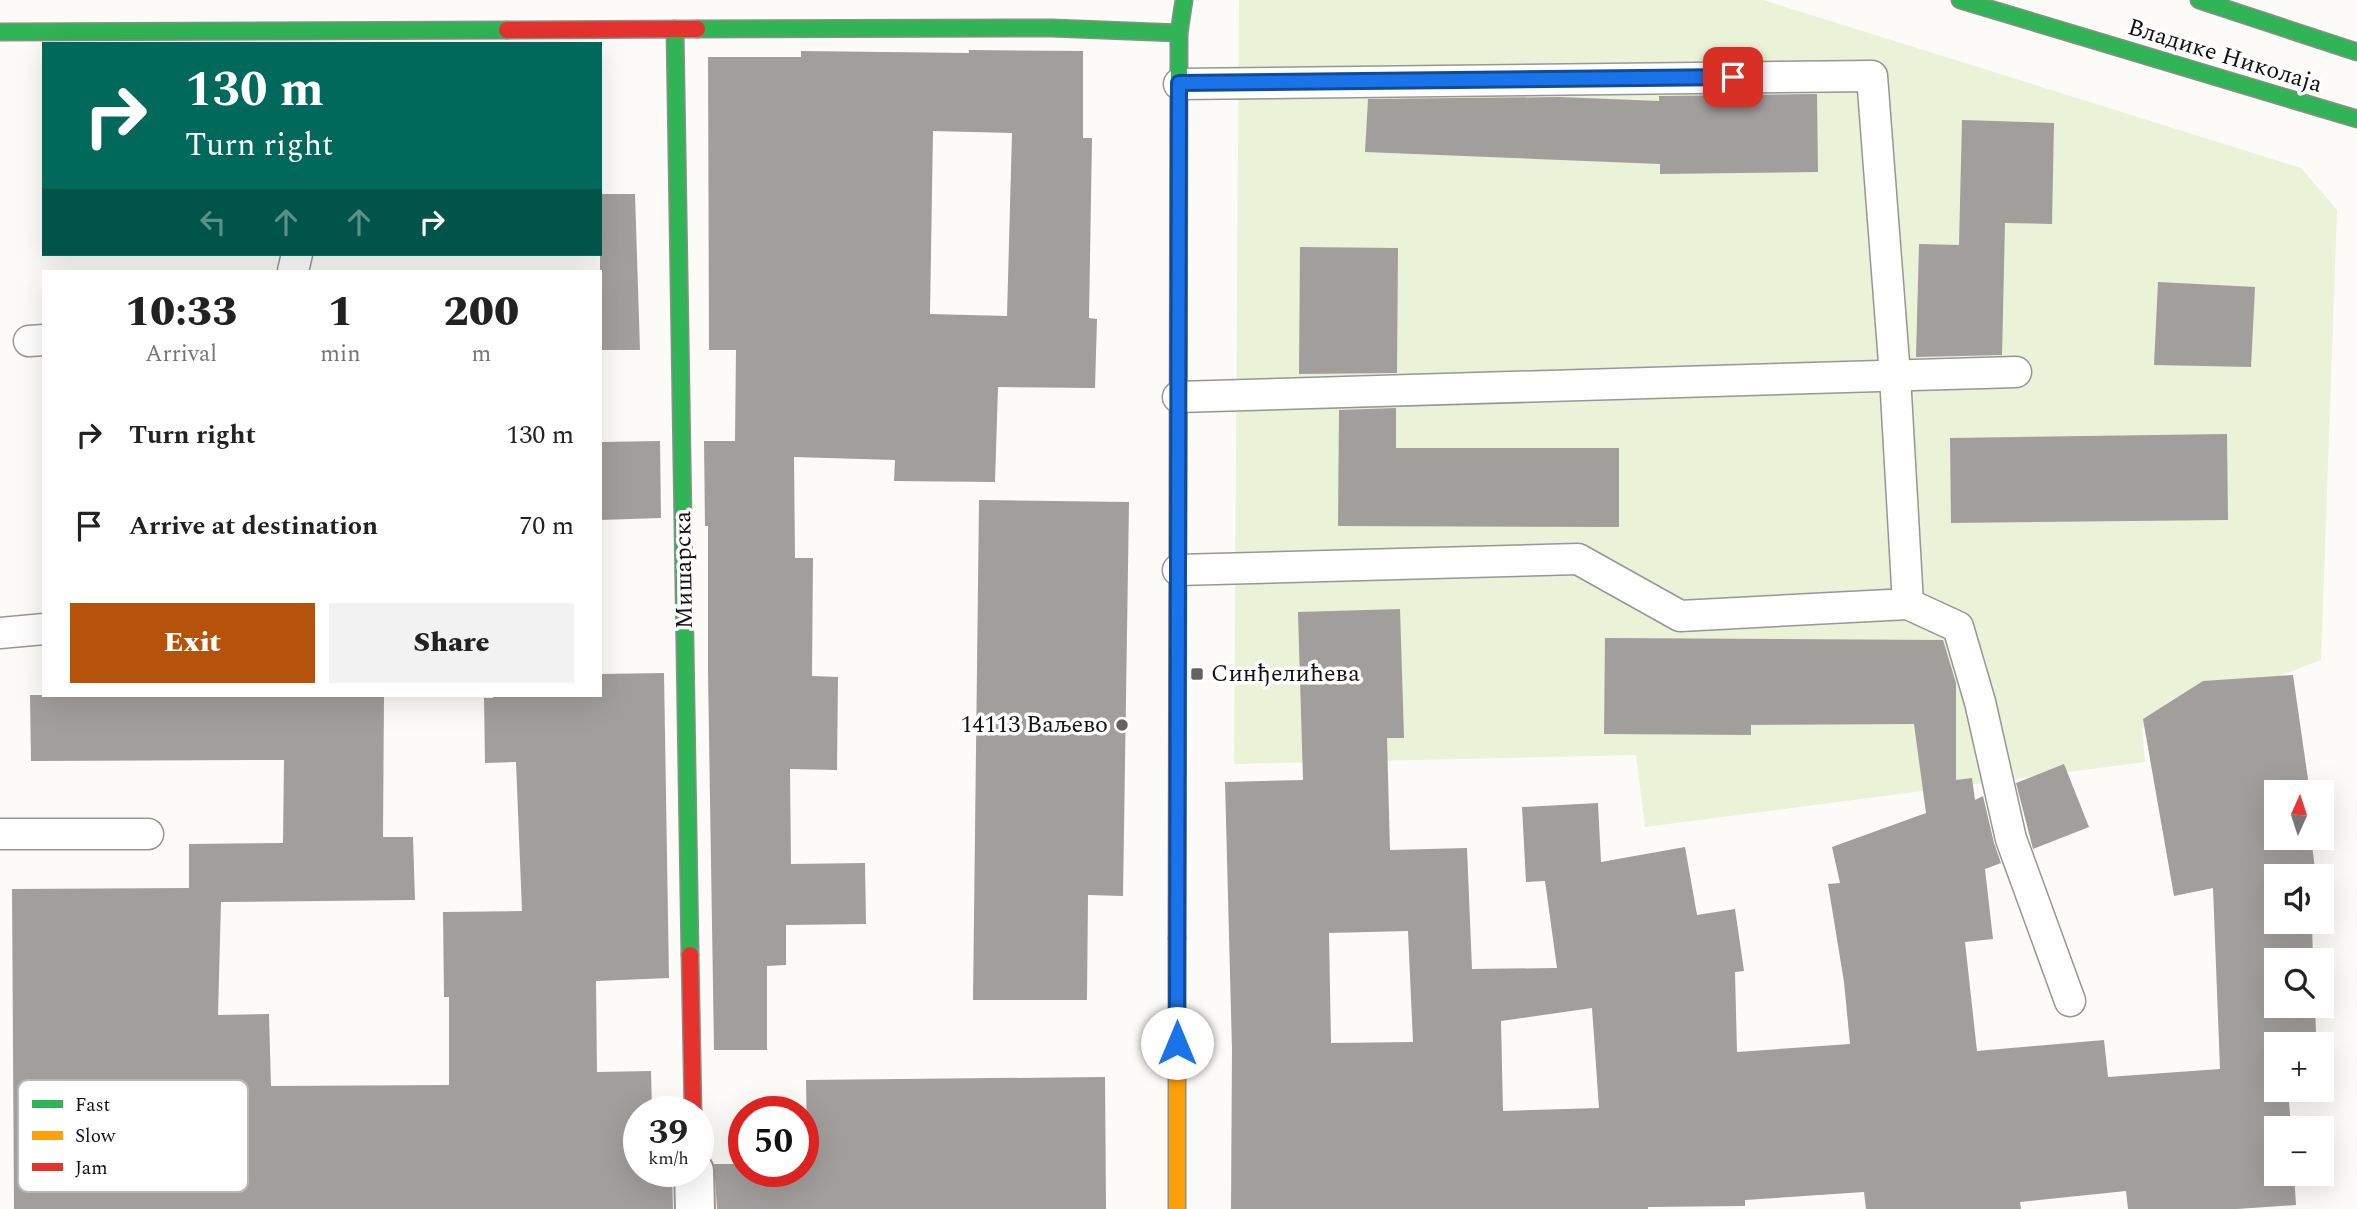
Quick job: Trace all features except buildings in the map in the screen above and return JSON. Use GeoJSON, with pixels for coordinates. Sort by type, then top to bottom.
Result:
{"type":"FeatureCollection","features":[{"type":"Feature","properties":{"kind":"street"},"geometry":{"type":"LineString","coordinates":[[1177,1209],[1179,33],[1184,0]]}},
{"type":"Feature","properties":{"kind":"street","name":"Владике Николаја"},"geometry":{"type":"LineString","coordinates":[[1960,0],[2357,119]]}},
{"type":"Feature","properties":{"kind":"street","name":"Владике Николаја"},"geometry":{"type":"LineString","coordinates":[[2199,0],[2357,52]]}},
{"type":"Feature","properties":{"kind":"street"},"geometry":{"type":"LineString","coordinates":[[1169,11],[1179,33]]}},
{"type":"Feature","properties":{"kind":"street"},"geometry":{"type":"LineString","coordinates":[[0,32],[349,37],[675,29],[1052,28],[1179,33]]}},
{"type":"Feature","properties":{"kind":"street","name":"Мишарска"},"geometry":{"type":"LineString","coordinates":[[675,29],[693,1096]]}},
{"type":"Feature","properties":{"kind":"street"},"geometry":{"type":"LineString","coordinates":[[694,1187],[695,1209]]}},
{"type":"Feature","properties":{"kind":"lane"},"geometry":{"type":"LineString","coordinates":[[1179,83],[1872,76],[1895,376],[1908,604]]}},
{"type":"Feature","properties":{"kind":"lane"},"geometry":{"type":"LineString","coordinates":[[1178,397],[2016,372]]}},
{"type":"Feature","properties":{"kind":"lane"},"geometry":{"type":"LineString","coordinates":[[1178,570],[1578,559],[1680,616],[1908,604],[1958,627],[1980,702],[2011,839],[2070,1001]]}},
{"type":"Feature","properties":{"kind":"lane"},"geometry":{"type":"LineString","coordinates":[[0,633],[42,629]]}},
{"type":"Feature","properties":{"kind":"lane"},"geometry":{"type":"LineString","coordinates":[[0,834],[148,834]]}},
{"type":"Feature","properties":{"kind":"green space"},"geometry":{"type":"Polygon","coordinates":[[[1239,0],[1763,0],[2301,168],[2337,210],[2321,660],[2142,728],[2145,762],[1645,827],[1636,755],[1234,764],[1239,0]]]}},
{"type":"Feature","properties":{"kind":"traffic: fast"},"geometry":{"type":"LineString","coordinates":[[1177,938],[1179,33],[1184,0]]}},
{"type":"Feature","properties":{"kind":"traffic: fast"},"geometry":{"type":"LineString","coordinates":[[1960,0],[2357,119]]}},
{"type":"Feature","properties":{"kind":"traffic: fast"},"geometry":{"type":"LineString","coordinates":[[2199,0],[2357,52]]}},
{"type":"Feature","properties":{"kind":"traffic: fast"},"geometry":{"type":"LineString","coordinates":[[697,29],[1052,28],[1179,33]]}},
{"type":"Feature","properties":{"kind":"traffic: fast"},"geometry":{"type":"LineString","coordinates":[[675,29],[690,955]]}},
{"type":"Feature","properties":{"kind":"traffic: fast"},"geometry":{"type":"LineString","coordinates":[[0,32],[507,30]]}},
{"type":"Feature","properties":{"kind":"traffic: slow"},"geometry":{"type":"LineString","coordinates":[[1177,938],[1177,1209]]}},
{"type":"Feature","properties":{"kind":"traffic: jam"},"geometry":{"type":"LineString","coordinates":[[507,30],[697,29]]}},
{"type":"Feature","properties":{"kind":"traffic: jam"},"geometry":{"type":"LineString","coordinates":[[690,955],[693,1096]]}},
{"type":"Feature","properties":{"kind":"place","name":"Синђелићева"},"geometry":{"type":"Point","coordinates":[1197,674]}},
{"type":"Feature","properties":{"kind":"place","name":"14113 Ваљево"},"geometry":{"type":"Point","coordinates":[1122,725]}},
{"type":"Feature","properties":{"kind":"route"},"geometry":{"type":"LineString","coordinates":[[1177,1043],[1179,83],[1733,77]]}}]}
